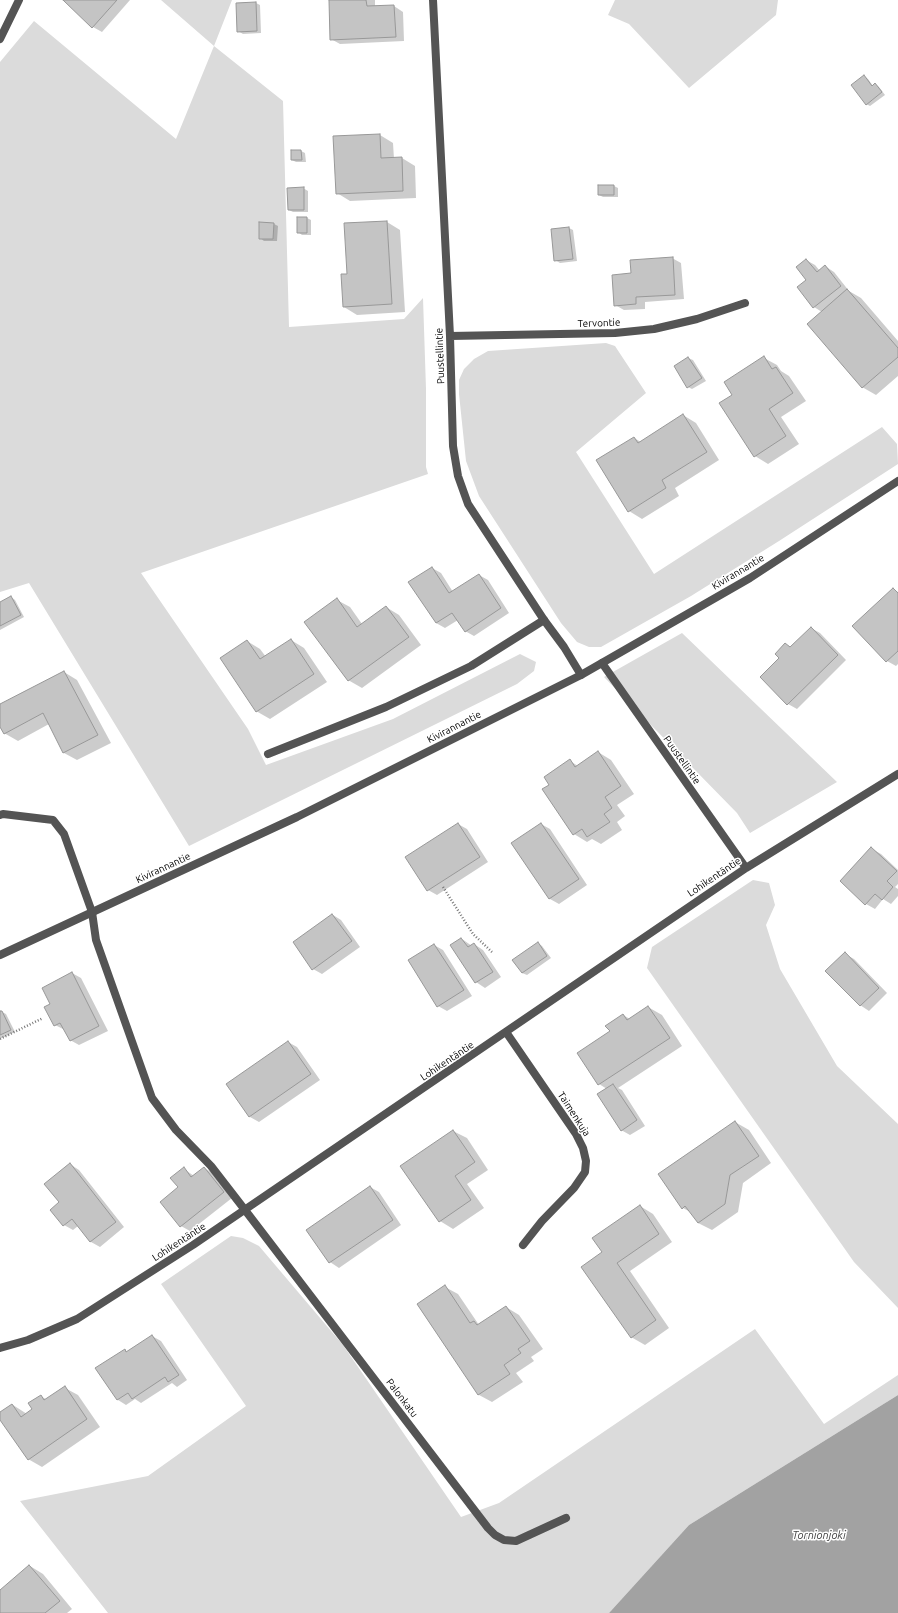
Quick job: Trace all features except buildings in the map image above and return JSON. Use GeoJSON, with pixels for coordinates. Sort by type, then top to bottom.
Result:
{"type":"FeatureCollection","features":[{"type":"Feature","properties":{"kind":"street"},"geometry":{"type":"LineString","coordinates":[[0,39],[19,0]]}},
{"type":"Feature","properties":{"kind":"street","name":"Puustellintie"},"geometry":{"type":"LineString","coordinates":[[433,0],[450,336],[453,446],[458,476],[468,504],[544,620],[564,647],[581,675]]}},
{"type":"Feature","properties":{"kind":"street","name":"Tervontie"},"geometry":{"type":"LineString","coordinates":[[450,336],[615,333],[654,329],[697,319],[745,303]]}},
{"type":"Feature","properties":{"kind":"street","name":"Kivirannantie"},"geometry":{"type":"LineString","coordinates":[[0,954],[297,816],[581,675],[750,578],[898,481]]}},
{"type":"Feature","properties":{"kind":"street"},"geometry":{"type":"LineString","coordinates":[[268,754],[386,707],[471,666],[544,620]]}},
{"type":"Feature","properties":{"kind":"street","name":"Puustellintie"},"geometry":{"type":"LineString","coordinates":[[602,663],[746,868]]}},
{"type":"Feature","properties":{"kind":"street","name":"Lohikentäntie"},"geometry":{"type":"LineString","coordinates":[[0,1348],[28,1340],[78,1319],[245,1210],[746,868],[898,774]]}},
{"type":"Feature","properties":{"kind":"street","name":"Palonkatu"},"geometry":{"type":"LineString","coordinates":[[0,815],[3,814],[52,820],[64,834],[92,912],[96,940],[152,1098],[176,1130],[211,1166],[483,1522],[495,1535],[504,1540],[516,1541],[566,1518]]}},
{"type":"Feature","properties":{"kind":"street","name":"Taimenkuja"},"geometry":{"type":"LineString","coordinates":[[506,1032],[576,1134],[584,1148],[586,1161],[585,1172],[574,1188],[542,1221],[523,1245]]}},
{"type":"Feature","properties":{"kind":"path"},"geometry":{"type":"LineString","coordinates":[[443,888],[473,934],[492,952]]}},
{"type":"Feature","properties":{"kind":"path"},"geometry":{"type":"LineString","coordinates":[[0,1039],[43,1018]]}},
{"type":"Feature","properties":{"kind":"shaded area"},"geometry":{"type":"Polygon","coordinates":[[[161,0],[232,0],[214,46],[161,0]]]}},
{"type":"Feature","properties":{"kind":"shaded area"},"geometry":{"type":"Polygon","coordinates":[[[615,0],[778,0],[776,15],[689,88],[629,24],[608,15],[615,0]]]}},
{"type":"Feature","properties":{"kind":"shaded area"},"geometry":{"type":"Polygon","coordinates":[[[34,21],[176,139],[214,46],[283,101],[289,327],[404,319],[423,298],[426,389],[426,467],[428,474],[141,573],[248,729],[266,765],[393,719],[520,654],[536,662],[534,671],[517,684],[189,846],[29,583],[0,592],[0,62],[34,21]]]}},
{"type":"Feature","properties":{"kind":"shaded area"},"geometry":{"type":"Polygon","coordinates":[[[606,343],[615,346],[646,393],[576,452],[654,574],[882,427],[897,444],[898,464],[691,596],[601,647],[589,647],[577,642],[561,623],[479,496],[466,461],[459,394],[459,380],[464,369],[474,359],[488,351],[606,343]]]}},
{"type":"Feature","properties":{"kind":"shaded area"},"geometry":{"type":"Polygon","coordinates":[[[682,633],[837,782],[750,833],[737,813],[604,677],[682,633]]]}},
{"type":"Feature","properties":{"kind":"shaded area"},"geometry":{"type":"Polygon","coordinates":[[[753,880],[769,883],[775,905],[766,925],[780,969],[837,1066],[898,1124],[898,1308],[854,1262],[647,968],[652,947],[753,880]]]}},
{"type":"Feature","properties":{"kind":"shaded area"},"geometry":{"type":"Polygon","coordinates":[[[231,1236],[243,1238],[259,1246],[343,1345],[461,1517],[499,1503],[755,1329],[824,1424],[898,1375],[898,1395],[689,1525],[609,1613],[108,1613],[20,1501],[148,1476],[246,1406],[161,1284],[231,1236]]]}},
{"type":"Feature","properties":{"kind":"water","name":"Tornionjoki"},"geometry":{"type":"Polygon","coordinates":[[[898,1395],[898,1613],[609,1613],[689,1525],[898,1395]]]}}]}
